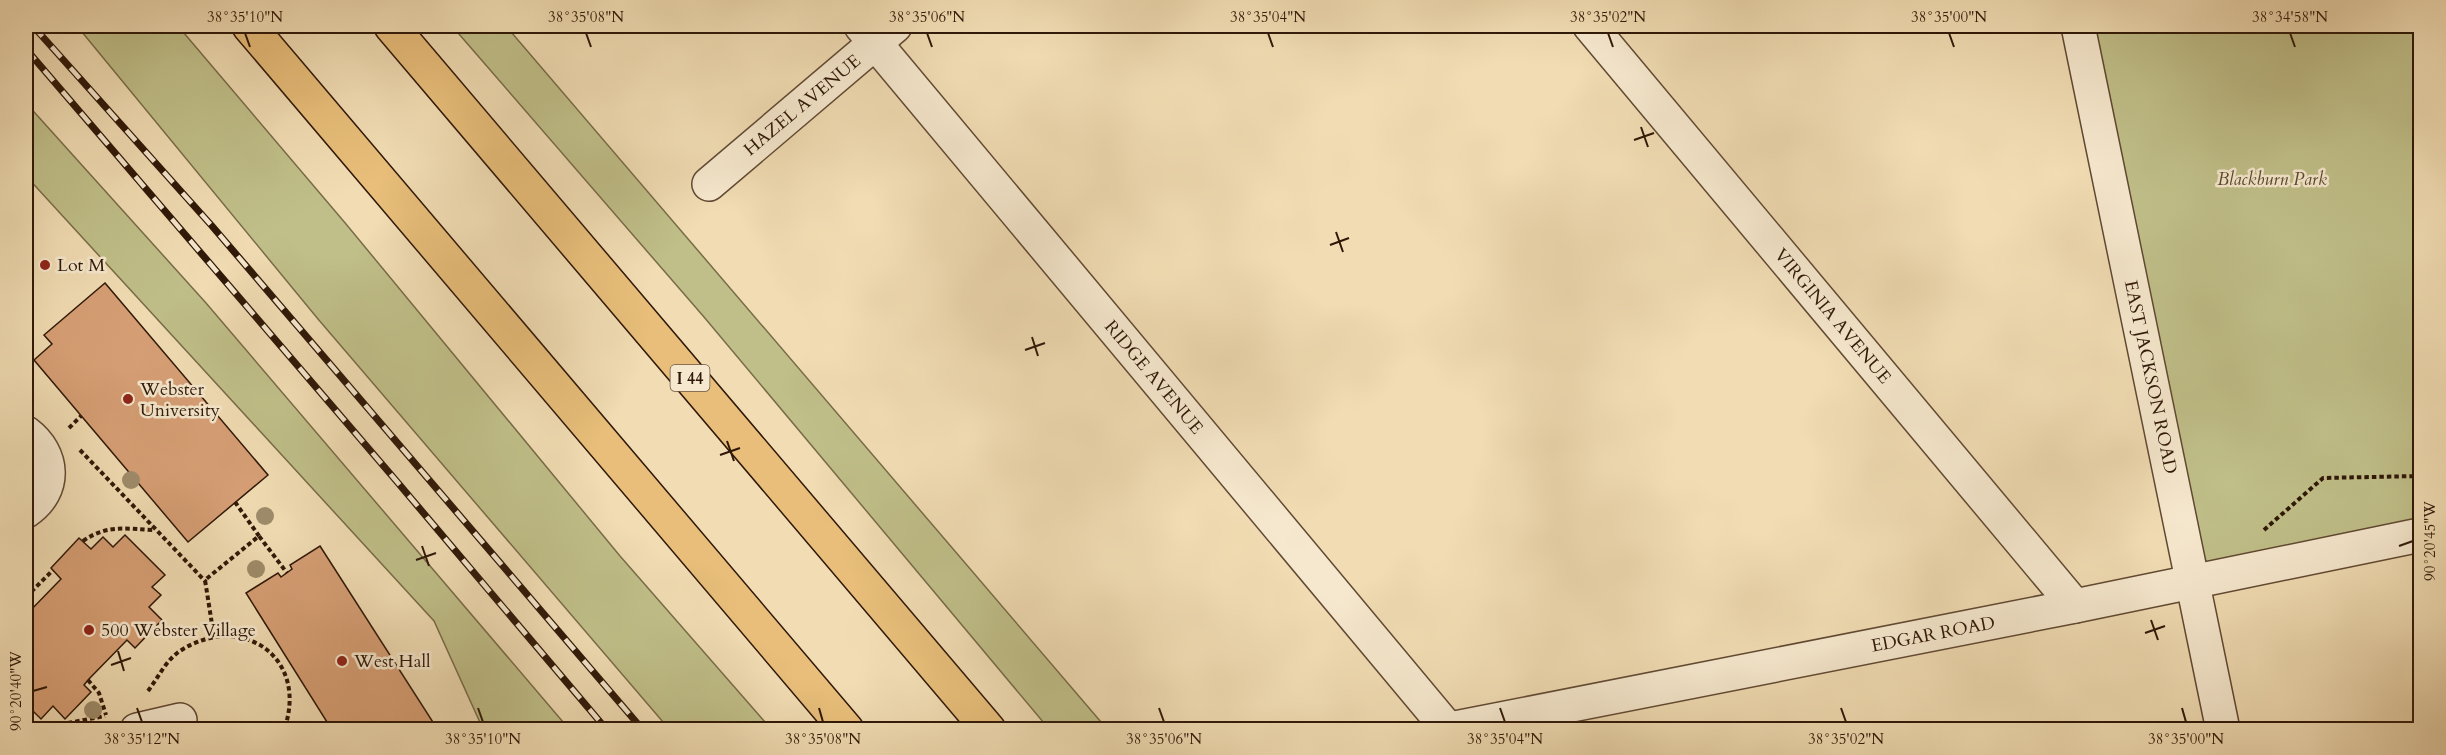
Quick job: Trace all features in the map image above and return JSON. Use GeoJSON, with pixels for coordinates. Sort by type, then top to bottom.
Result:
{"type":"FeatureCollection","features":[{"type":"Feature","properties":{"kind":"highway"},"geometry":{"type":"LineString","coordinates":[[249,26],[846,729]]}},
{"type":"Feature","properties":{"kind":"highway","name":"I 44"},"geometry":{"type":"LineString","coordinates":[[391,26],[989,729]]}},
{"type":"Feature","properties":{"kind":"street","name":"VIRGINIA AVENUE"},"geometry":{"type":"LineString","coordinates":[[1590,26],[2075,606]]}},
{"type":"Feature","properties":{"kind":"street","name":"EAST JACKSON ROAD"},"geometry":{"type":"LineString","coordinates":[[2078,26],[2223,729]]}},
{"type":"Feature","properties":{"kind":"street","name":"HAZEL AVENUE"},"geometry":{"type":"LineString","coordinates":[[709,184],[877,31]]}},
{"type":"Feature","properties":{"kind":"street","name":"RIDGE AVENUE"},"geometry":{"type":"LineString","coordinates":[[877,31],[1446,729]]}},
{"type":"Feature","properties":{"kind":"street"},"geometry":{"type":"LineString","coordinates":[[26,433],[42,448],[48,469],[48,481],[42,496],[26,511]]}},
{"type":"Feature","properties":{"kind":"street","name":"EDGAR ROAD"},"geometry":{"type":"LineString","coordinates":[[1446,729],[1539,721],[2075,606],[2421,535]]}},
{"type":"Feature","properties":{"kind":"street"},"geometry":{"type":"LineString","coordinates":[[124,722],[180,720]]}},
{"type":"Feature","properties":{"kind":"path"},"geometry":{"type":"LineString","coordinates":[[64,433],[81,416]]}},
{"type":"Feature","properties":{"kind":"path"},"geometry":{"type":"LineString","coordinates":[[80,449],[206,582]]}},
{"type":"Feature","properties":{"kind":"path"},"geometry":{"type":"LineString","coordinates":[[2253,533],[2264,531],[2323,478],[2421,476]]}},
{"type":"Feature","properties":{"kind":"path"},"geometry":{"type":"LineString","coordinates":[[235,502],[287,573]]}},
{"type":"Feature","properties":{"kind":"path"},"geometry":{"type":"LineString","coordinates":[[83,541],[97,531],[113,528],[156,530]]}},
{"type":"Feature","properties":{"kind":"path"},"geometry":{"type":"LineString","coordinates":[[214,637],[205,580],[259,536]]}},
{"type":"Feature","properties":{"kind":"path"},"geometry":{"type":"LineString","coordinates":[[26,597],[53,570]]}},
{"type":"Feature","properties":{"kind":"path"},"geometry":{"type":"LineString","coordinates":[[142,697],[177,653],[195,642],[220,636],[249,639],[268,650],[285,670],[291,690],[285,728],[291,729]]}},
{"type":"Feature","properties":{"kind":"path"},"geometry":{"type":"LineString","coordinates":[[88,680],[99,693],[105,716]]}},
{"type":"Feature","properties":{"kind":"path"},"geometry":{"type":"LineString","coordinates":[[31,729],[105,716],[124,722]]}},
{"type":"Feature","properties":{"kind":"green space"},"geometry":{"type":"Polygon","coordinates":[[[77,26],[178,26],[346,224],[620,556],[771,729],[669,729],[318,319],[77,26]]]}},
{"type":"Feature","properties":{"kind":"green space"},"geometry":{"type":"Polygon","coordinates":[[[452,26],[506,26],[1107,729],[1049,729],[704,317],[452,26]]]}},
{"type":"Feature","properties":{"kind":"green space","name":"Blackburn Park"},"geometry":{"type":"Polygon","coordinates":[[[2089,26],[2420,26],[2420,519],[2200,570],[2089,26]]]}},
{"type":"Feature","properties":{"kind":"green space"},"geometry":{"type":"Polygon","coordinates":[[[26,103],[206,303],[569,729],[483,729],[434,621],[26,176],[26,103]]]}},
{"type":"Feature","properties":{"kind":"building"},"geometry":{"type":"Polygon","coordinates":[[[105,283],[268,475],[188,542],[34,360],[52,344],[44,335],[105,283]]]}},
{"type":"Feature","properties":{"kind":"building","name":"500 Webster Village"},"geometry":{"type":"Polygon","coordinates":[[[125,535],[165,575],[152,587],[161,595],[149,607],[162,620],[135,648],[127,640],[84,685],[91,692],[65,719],[53,706],[41,719],[34,712],[26,721],[26,615],[61,579],[51,568],[79,538],[91,549],[103,537],[113,547],[125,535]]]}},
{"type":"Feature","properties":{"kind":"building","name":"West Hall"},"geometry":{"type":"Polygon","coordinates":[[[320,546],[438,730],[332,730],[246,593],[278,573],[281,577],[292,569],[290,565],[320,546]]]}},
{"type":"Feature","properties":{"kind":"railway"},"geometry":{"type":"LineString","coordinates":[[33,26],[212,226],[643,730]]}},
{"type":"Feature","properties":{"kind":"railway"},"geometry":{"type":"LineString","coordinates":[[26,49],[607,730]]}},
{"type":"Feature","properties":{"kind":"place","name":"Lot M"},"geometry":{"type":"Point","coordinates":[45,265]}},
{"type":"Feature","properties":{"kind":"place","name":"Webster University"},"geometry":{"type":"Point","coordinates":[128,399]}},
{"type":"Feature","properties":{"kind":"place","name":"500 Webster Village"},"geometry":{"type":"Point","coordinates":[89,630]}},
{"type":"Feature","properties":{"kind":"place","name":"West Hall"},"geometry":{"type":"Point","coordinates":[342,661]}}]}
